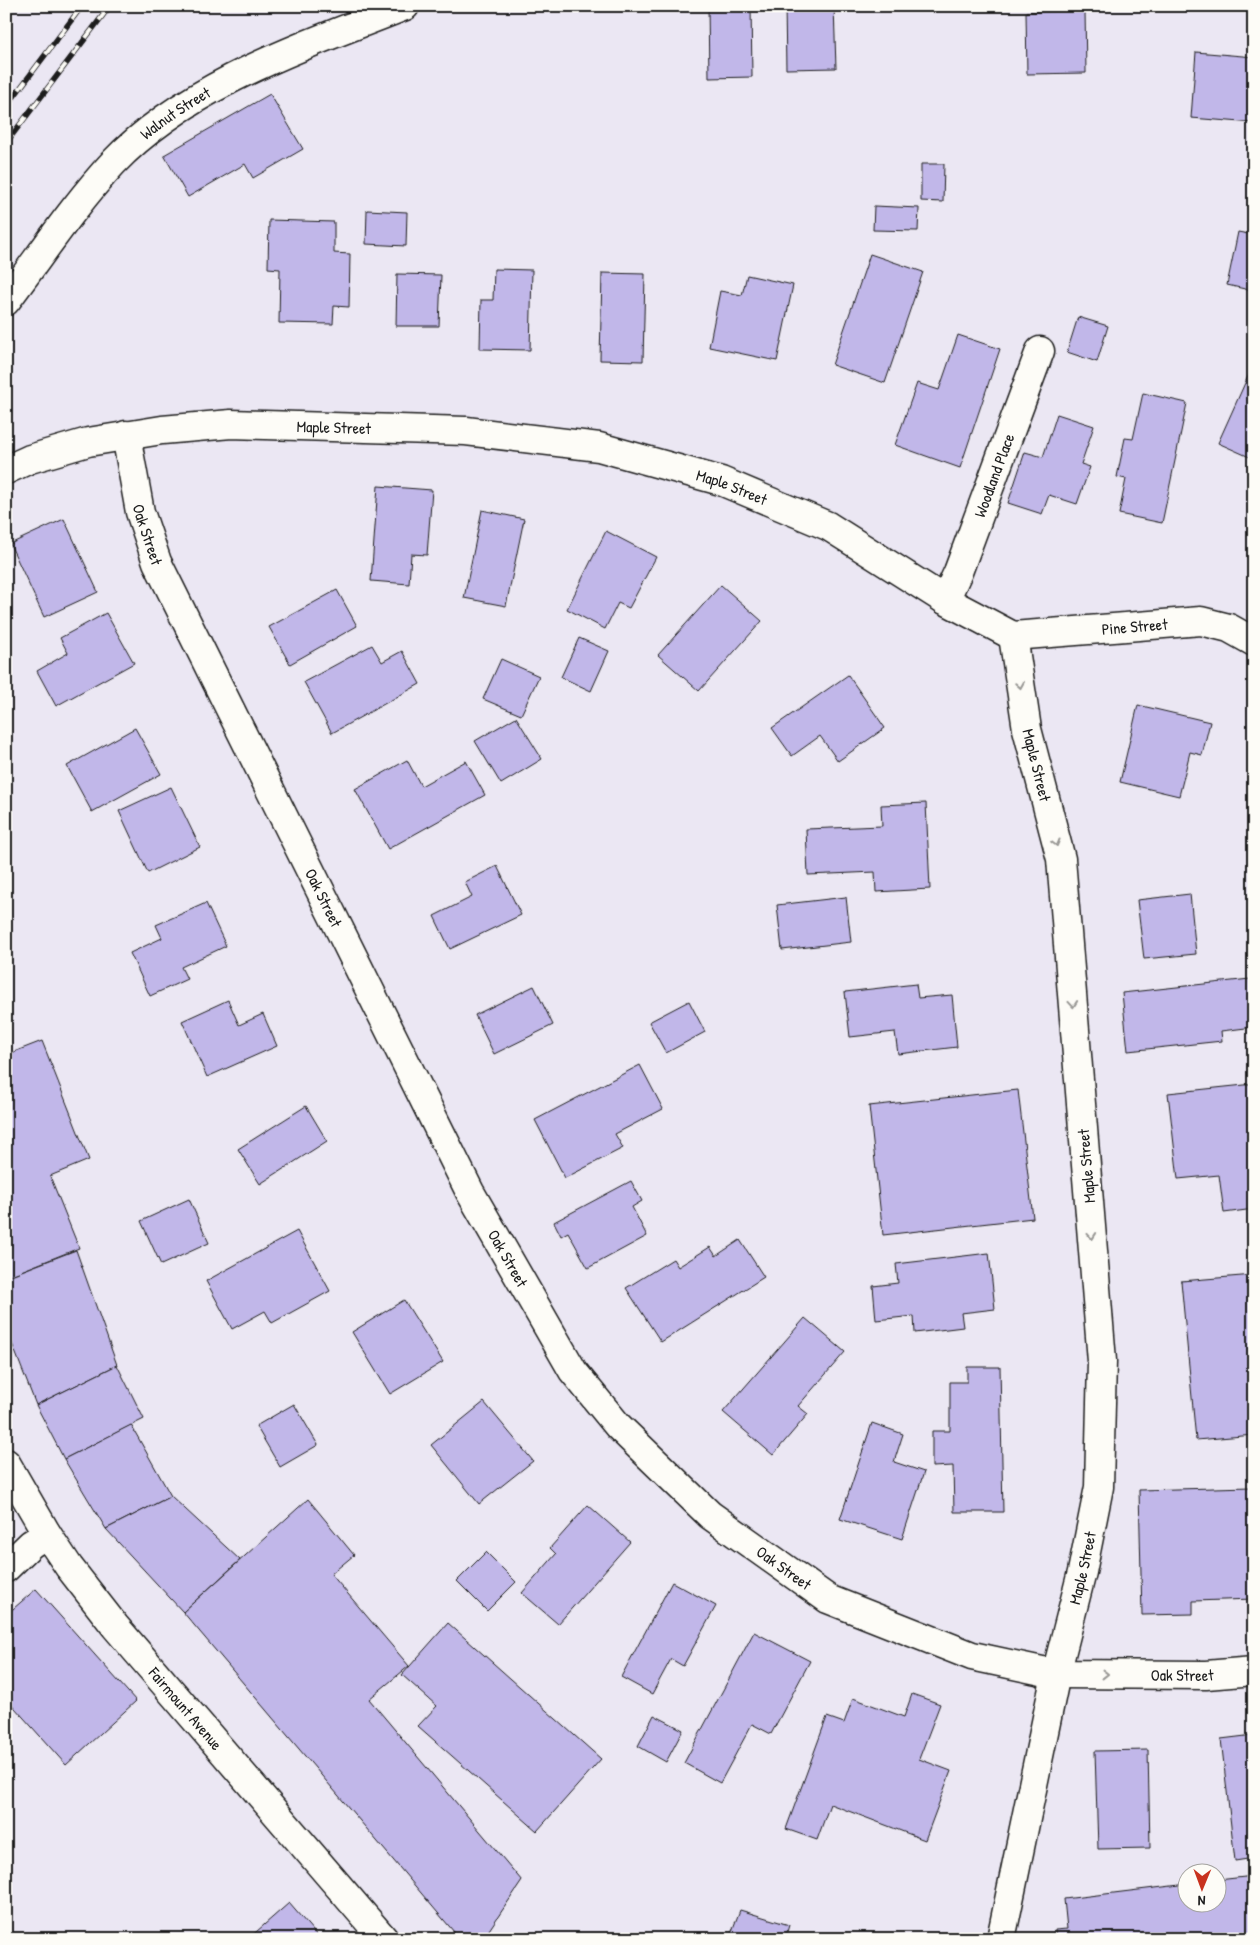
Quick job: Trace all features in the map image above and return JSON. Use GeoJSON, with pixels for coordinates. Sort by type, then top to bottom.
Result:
{"type":"FeatureCollection","features":[{"type":"Feature","properties":{"kind":"street","name":"Walnut Street"},"geometry":{"type":"LineString","coordinates":[[6,301],[113,163],[166,119],[196,100],[266,63],[405,6]]}},
{"type":"Feature","properties":{"kind":"street","name":"Woodland Place"},"geometry":{"type":"LineString","coordinates":[[946,600],[1040,351]]}},
{"type":"Feature","properties":{"kind":"street","name":"Maple Street"},"geometry":{"type":"LineString","coordinates":[[6,470],[59,449],[126,435],[195,426],[269,424],[466,431],[600,447],[721,481],[828,526],[946,600],[1013,636],[1027,730],[1060,859],[1102,1360],[1099,1487],[1082,1572],[1056,1674],[1001,1939]]}},
{"type":"Feature","properties":{"kind":"street","name":"Oak Street"},"geometry":{"type":"LineString","coordinates":[[126,435],[140,512],[157,562],[470,1192],[573,1371],[618,1426],[710,1515],[828,1598],[972,1656],[1056,1674],[1206,1675],[1254,1671]]}},
{"type":"Feature","properties":{"kind":"street","name":"Pine Street"},"geometry":{"type":"LineString","coordinates":[[1013,636],[1201,621],[1229,628],[1254,642]]}},
{"type":"Feature","properties":{"kind":"street","name":"Fairmount Avenue"},"geometry":{"type":"LineString","coordinates":[[6,1463],[47,1534],[69,1567],[115,1626],[384,1939]]}},
{"type":"Feature","properties":{"kind":"street"},"geometry":{"type":"LineString","coordinates":[[6,1568],[32,1544],[47,1534]]}},
{"type":"Feature","properties":{"kind":"building"},"geometry":{"type":"Polygon","coordinates":[[[708,6],[751,6],[752,77],[709,78],[708,6]]]}},
{"type":"Feature","properties":{"kind":"building"},"geometry":{"type":"Polygon","coordinates":[[[785,6],[834,6],[836,68],[786,69],[785,6]]]}},
{"type":"Feature","properties":{"kind":"building"},"geometry":{"type":"Polygon","coordinates":[[[1085,11],[1086,73],[1027,74],[1026,12],[1085,11]]]}},
{"type":"Feature","properties":{"kind":"building"},"geometry":{"type":"Polygon","coordinates":[[[1196,52],[1254,57],[1254,123],[1191,118],[1196,52]]]}},
{"type":"Feature","properties":{"kind":"building"},"geometry":{"type":"Polygon","coordinates":[[[270,94],[303,149],[253,178],[245,164],[188,197],[164,155],[270,94]]]}},
{"type":"Feature","properties":{"kind":"building"},"geometry":{"type":"Polygon","coordinates":[[[921,164],[944,164],[943,202],[921,201],[921,164]]]}},
{"type":"Feature","properties":{"kind":"building"},"geometry":{"type":"Polygon","coordinates":[[[874,206],[919,208],[918,231],[873,230],[874,206]]]}},
{"type":"Feature","properties":{"kind":"building"},"geometry":{"type":"Polygon","coordinates":[[[367,210],[407,212],[406,246],[366,244],[367,210]]]}},
{"type":"Feature","properties":{"kind":"building"},"geometry":{"type":"Polygon","coordinates":[[[269,220],[334,222],[334,253],[350,254],[349,307],[334,306],[333,324],[279,323],[280,269],[268,268],[269,220]]]}},
{"type":"Feature","properties":{"kind":"building"},"geometry":{"type":"Polygon","coordinates":[[[1238,232],[1254,235],[1254,291],[1227,285],[1238,232]]]}},
{"type":"Feature","properties":{"kind":"building"},"geometry":{"type":"Polygon","coordinates":[[[870,254],[923,272],[885,383],[832,365],[870,254]]]}},
{"type":"Feature","properties":{"kind":"building"},"geometry":{"type":"Polygon","coordinates":[[[494,269],[532,270],[530,350],[480,349],[481,300],[493,300],[494,269]]]}},
{"type":"Feature","properties":{"kind":"building"},"geometry":{"type":"Polygon","coordinates":[[[602,273],[645,274],[643,361],[600,360],[602,273]]]}},
{"type":"Feature","properties":{"kind":"building"},"geometry":{"type":"Polygon","coordinates":[[[397,274],[441,275],[439,326],[396,326],[397,274]]]}},
{"type":"Feature","properties":{"kind":"building"},"geometry":{"type":"Polygon","coordinates":[[[747,275],[793,285],[777,361],[709,347],[720,291],[742,295],[747,275]]]}},
{"type":"Feature","properties":{"kind":"building"},"geometry":{"type":"Polygon","coordinates":[[[1078,317],[1108,326],[1097,362],[1067,352],[1078,317]]]}},
{"type":"Feature","properties":{"kind":"building"},"geometry":{"type":"Polygon","coordinates":[[[958,335],[1000,349],[960,468],[895,445],[917,383],[939,390],[958,335]]]}},
{"type":"Feature","properties":{"kind":"building"},"geometry":{"type":"Polygon","coordinates":[[[1254,363],[1254,459],[1218,443],[1254,363]]]}},
{"type":"Feature","properties":{"kind":"building"},"geometry":{"type":"Polygon","coordinates":[[[1143,393],[1187,403],[1162,523],[1119,514],[1126,479],[1117,477],[1125,438],[1133,439],[1143,393]]]}},
{"type":"Feature","properties":{"kind":"building"},"geometry":{"type":"Polygon","coordinates":[[[1057,414],[1094,426],[1081,464],[1090,467],[1077,504],[1049,495],[1042,514],[1008,503],[1025,452],[1043,457],[1057,414]]]}},
{"type":"Feature","properties":{"kind":"building"},"geometry":{"type":"Polygon","coordinates":[[[378,486],[432,490],[427,555],[411,554],[409,584],[371,581],[378,486]]]}},
{"type":"Feature","properties":{"kind":"building"},"geometry":{"type":"Polygon","coordinates":[[[482,510],[524,519],[506,606],[464,598],[482,510]]]}},
{"type":"Feature","properties":{"kind":"building"},"geometry":{"type":"Polygon","coordinates":[[[64,519],[98,592],[44,617],[10,544],[64,519]]]}},
{"type":"Feature","properties":{"kind":"building"},"geometry":{"type":"Polygon","coordinates":[[[606,531],[656,557],[629,608],[618,603],[605,629],[567,609],[606,531]]]}},
{"type":"Feature","properties":{"kind":"building"},"geometry":{"type":"Polygon","coordinates":[[[721,585],[762,621],[699,691],[658,655],[721,585]]]}},
{"type":"Feature","properties":{"kind":"building"},"geometry":{"type":"Polygon","coordinates":[[[337,590],[357,626],[290,664],[269,627],[337,590]]]}},
{"type":"Feature","properties":{"kind":"building"},"geometry":{"type":"Polygon","coordinates":[[[106,613],[134,663],[56,706],[37,671],[68,653],[60,638],[106,613]]]}},
{"type":"Feature","properties":{"kind":"building"},"geometry":{"type":"Polygon","coordinates":[[[579,638],[609,651],[591,691],[561,677],[579,638]]]}},
{"type":"Feature","properties":{"kind":"building"},"geometry":{"type":"Polygon","coordinates":[[[372,645],[382,662],[402,651],[420,684],[332,733],[304,682],[372,645]]]}},
{"type":"Feature","properties":{"kind":"building"},"geometry":{"type":"Polygon","coordinates":[[[501,659],[539,676],[521,715],[483,699],[501,659]]]}},
{"type":"Feature","properties":{"kind":"building"},"geometry":{"type":"Polygon","coordinates":[[[848,675],[885,728],[838,761],[820,736],[792,756],[772,728],[848,675]]]}},
{"type":"Feature","properties":{"kind":"building"},"geometry":{"type":"Polygon","coordinates":[[[1138,705],[1210,722],[1202,755],[1190,752],[1179,796],[1120,782],[1138,705]]]}},
{"type":"Feature","properties":{"kind":"building"},"geometry":{"type":"Polygon","coordinates":[[[516,717],[542,759],[501,784],[475,741],[516,717]]]}},
{"type":"Feature","properties":{"kind":"building"},"geometry":{"type":"Polygon","coordinates":[[[135,728],[161,774],[92,812],[67,766],[135,728]]]}},
{"type":"Feature","properties":{"kind":"building"},"geometry":{"type":"Polygon","coordinates":[[[407,760],[421,786],[466,761],[485,795],[388,849],[355,789],[407,760]]]}},
{"type":"Feature","properties":{"kind":"building"},"geometry":{"type":"Polygon","coordinates":[[[171,787],[200,847],[148,873],[119,811],[171,787]]]}},
{"type":"Feature","properties":{"kind":"building"},"geometry":{"type":"Polygon","coordinates":[[[926,803],[930,889],[876,892],[875,872],[808,875],[806,829],[882,826],[881,805],[926,803]]]}},
{"type":"Feature","properties":{"kind":"building"},"geometry":{"type":"Polygon","coordinates":[[[497,866],[521,915],[450,949],[434,916],[472,897],[465,882],[497,866]]]}},
{"type":"Feature","properties":{"kind":"building"},"geometry":{"type":"Polygon","coordinates":[[[1190,894],[1196,954],[1144,959],[1137,900],[1190,894]]]}},
{"type":"Feature","properties":{"kind":"building"},"geometry":{"type":"Polygon","coordinates":[[[846,897],[851,942],[782,950],[777,905],[846,897]]]}},
{"type":"Feature","properties":{"kind":"building"},"geometry":{"type":"Polygon","coordinates":[[[206,903],[226,946],[181,967],[187,979],[150,996],[130,953],[162,938],[156,925],[206,903]]]}},
{"type":"Feature","properties":{"kind":"building"},"geometry":{"type":"Polygon","coordinates":[[[1250,979],[1254,1027],[1221,1031],[1222,1041],[1128,1051],[1122,993],[1250,979]]]}},
{"type":"Feature","properties":{"kind":"building"},"geometry":{"type":"Polygon","coordinates":[[[916,984],[918,998],[952,995],[957,1047],[898,1054],[895,1032],[850,1037],[845,992],[916,984]]]}},
{"type":"Feature","properties":{"kind":"building"},"geometry":{"type":"Polygon","coordinates":[[[534,986],[553,1025],[494,1054],[475,1015],[534,986]]]}},
{"type":"Feature","properties":{"kind":"building"},"geometry":{"type":"Polygon","coordinates":[[[228,1000],[239,1025],[263,1014],[277,1046],[207,1077],[182,1021],[228,1000]]]}},
{"type":"Feature","properties":{"kind":"building"},"geometry":{"type":"Polygon","coordinates":[[[689,1001],[705,1032],[666,1053],[649,1022],[689,1001]]]}},
{"type":"Feature","properties":{"kind":"building"},"geometry":{"type":"Polygon","coordinates":[[[42,1041],[89,1160],[50,1176],[79,1248],[6,1277],[6,1055],[42,1041]]]}},
{"type":"Feature","properties":{"kind":"building"},"geometry":{"type":"Polygon","coordinates":[[[640,1065],[663,1109],[615,1134],[623,1148],[565,1178],[535,1120],[640,1065]]]}},
{"type":"Feature","properties":{"kind":"building"},"geometry":{"type":"Polygon","coordinates":[[[1254,1084],[1254,1209],[1224,1213],[1219,1175],[1178,1179],[1168,1093],[1254,1084]]]}},
{"type":"Feature","properties":{"kind":"building"},"geometry":{"type":"Polygon","coordinates":[[[1018,1090],[1033,1218],[883,1235],[869,1106],[1018,1090]]]}},
{"type":"Feature","properties":{"kind":"building"},"geometry":{"type":"Polygon","coordinates":[[[306,1106],[327,1141],[260,1184],[238,1149],[306,1106]]]}},
{"type":"Feature","properties":{"kind":"building"},"geometry":{"type":"Polygon","coordinates":[[[631,1181],[642,1201],[632,1207],[647,1236],[588,1268],[568,1232],[561,1236],[554,1222],[631,1181]]]}},
{"type":"Feature","properties":{"kind":"building"},"geometry":{"type":"Polygon","coordinates":[[[189,1199],[209,1243],[161,1265],[141,1221],[189,1199]]]}},
{"type":"Feature","properties":{"kind":"building"},"geometry":{"type":"Polygon","coordinates":[[[297,1231],[330,1291],[272,1323],[265,1311],[232,1329],[206,1281],[297,1231]]]}},
{"type":"Feature","properties":{"kind":"building"},"geometry":{"type":"Polygon","coordinates":[[[740,1240],[764,1277],[661,1342],[626,1288],[673,1259],[678,1267],[710,1247],[716,1256],[740,1240]]]}},
{"type":"Feature","properties":{"kind":"building"},"geometry":{"type":"Polygon","coordinates":[[[76,1250],[117,1365],[36,1405],[6,1328],[6,1277],[76,1250]]]}},
{"type":"Feature","properties":{"kind":"building"},"geometry":{"type":"Polygon","coordinates":[[[989,1253],[995,1309],[961,1313],[963,1327],[915,1333],[914,1316],[876,1320],[873,1286],[898,1283],[896,1264],[989,1253]]]}},
{"type":"Feature","properties":{"kind":"building"},"geometry":{"type":"Polygon","coordinates":[[[1254,1275],[1254,1435],[1196,1440],[1181,1281],[1254,1275]]]}},
{"type":"Feature","properties":{"kind":"building"},"geometry":{"type":"Polygon","coordinates":[[[404,1300],[443,1362],[390,1394],[352,1332],[404,1300]]]}},
{"type":"Feature","properties":{"kind":"building"},"geometry":{"type":"Polygon","coordinates":[[[805,1318],[845,1352],[798,1406],[808,1414],[773,1455],[723,1412],[805,1318]]]}},
{"type":"Feature","properties":{"kind":"building"},"geometry":{"type":"Polygon","coordinates":[[[117,1365],[144,1419],[64,1459],[36,1405],[117,1365]]]}},
{"type":"Feature","properties":{"kind":"building"},"geometry":{"type":"Polygon","coordinates":[[[967,1367],[1000,1367],[1003,1512],[954,1512],[953,1466],[932,1467],[932,1431],[950,1431],[950,1382],[967,1382],[967,1367]]]}},
{"type":"Feature","properties":{"kind":"building"},"geometry":{"type":"Polygon","coordinates":[[[484,1402],[533,1461],[479,1504],[431,1445],[484,1402]]]}},
{"type":"Feature","properties":{"kind":"building"},"geometry":{"type":"Polygon","coordinates":[[[294,1404],[318,1445],[280,1467],[256,1426],[294,1404]]]}},
{"type":"Feature","properties":{"kind":"building"},"geometry":{"type":"Polygon","coordinates":[[[872,1423],[903,1434],[894,1462],[924,1472],[902,1539],[840,1519],[872,1423]]]}},
{"type":"Feature","properties":{"kind":"building"},"geometry":{"type":"Polygon","coordinates":[[[131,1425],[171,1496],[106,1529],[64,1459],[131,1425]]]}},
{"type":"Feature","properties":{"kind":"building"},"geometry":{"type":"Polygon","coordinates":[[[1251,1467],[1254,1467],[1254,1599],[1193,1601],[1193,1614],[1142,1615],[1139,1490],[1251,1487],[1251,1467]]]}},
{"type":"Feature","properties":{"kind":"building"},"geometry":{"type":"Polygon","coordinates":[[[171,1496],[240,1560],[183,1612],[106,1529],[171,1496]]]}},
{"type":"Feature","properties":{"kind":"building"},"geometry":{"type":"Polygon","coordinates":[[[308,1499],[354,1555],[331,1574],[409,1666],[369,1699],[522,1881],[483,1939],[460,1939],[183,1612],[308,1499]]]}},
{"type":"Feature","properties":{"kind":"building"},"geometry":{"type":"Polygon","coordinates":[[[588,1505],[630,1542],[558,1624],[522,1593],[556,1554],[550,1548],[588,1505]]]}},
{"type":"Feature","properties":{"kind":"building"},"geometry":{"type":"Polygon","coordinates":[[[486,1552],[516,1582],[487,1611],[457,1581],[486,1552]]]}},
{"type":"Feature","properties":{"kind":"building"},"geometry":{"type":"Polygon","coordinates":[[[672,1582],[716,1606],[683,1666],[671,1659],[652,1694],[621,1677],[672,1582]]]}},
{"type":"Feature","properties":{"kind":"building"},"geometry":{"type":"Polygon","coordinates":[[[36,1589],[136,1701],[66,1765],[6,1698],[6,1615],[36,1589]]]}},
{"type":"Feature","properties":{"kind":"building"},"geometry":{"type":"Polygon","coordinates":[[[448,1623],[601,1759],[537,1831],[418,1726],[437,1706],[402,1675],[448,1623]]]}},
{"type":"Feature","properties":{"kind":"building"},"geometry":{"type":"Polygon","coordinates":[[[754,1632],[810,1661],[771,1734],[752,1724],[720,1783],[684,1763],[754,1632]]]}},
{"type":"Feature","properties":{"kind":"building"},"geometry":{"type":"Polygon","coordinates":[[[912,1694],[940,1704],[919,1759],[951,1771],[925,1840],[830,1804],[817,1840],[786,1829],[827,1717],[844,1723],[853,1698],[904,1717],[912,1694]]]}},
{"type":"Feature","properties":{"kind":"building"},"geometry":{"type":"Polygon","coordinates":[[[654,1715],[683,1730],[666,1762],[638,1746],[654,1715]]]}},
{"type":"Feature","properties":{"kind":"building"},"geometry":{"type":"Polygon","coordinates":[[[1254,1735],[1254,1858],[1235,1861],[1221,1739],[1254,1735]]]}},
{"type":"Feature","properties":{"kind":"building"},"geometry":{"type":"Polygon","coordinates":[[[1148,1750],[1150,1848],[1098,1849],[1095,1751],[1148,1750]]]}},
{"type":"Feature","properties":{"kind":"building"},"geometry":{"type":"Polygon","coordinates":[[[1254,1876],[1254,1939],[1056,1939],[1055,1930],[1067,1929],[1064,1899],[1178,1885],[1178,1912],[1228,1912],[1228,1879],[1254,1876]]]}},
{"type":"Feature","properties":{"kind":"building"},"geometry":{"type":"Polygon","coordinates":[[[289,1903],[320,1939],[248,1939],[289,1903]]]}},
{"type":"Feature","properties":{"kind":"building"},"geometry":{"type":"Polygon","coordinates":[[[740,1910],[789,1925],[785,1939],[729,1939],[740,1910]]]}},
{"type":"Feature","properties":{"kind":"railway"},"geometry":{"type":"LineString","coordinates":[[6,107],[82,6]]}},
{"type":"Feature","properties":{"kind":"railway"},"geometry":{"type":"LineString","coordinates":[[6,143],[110,6]]}}]}
